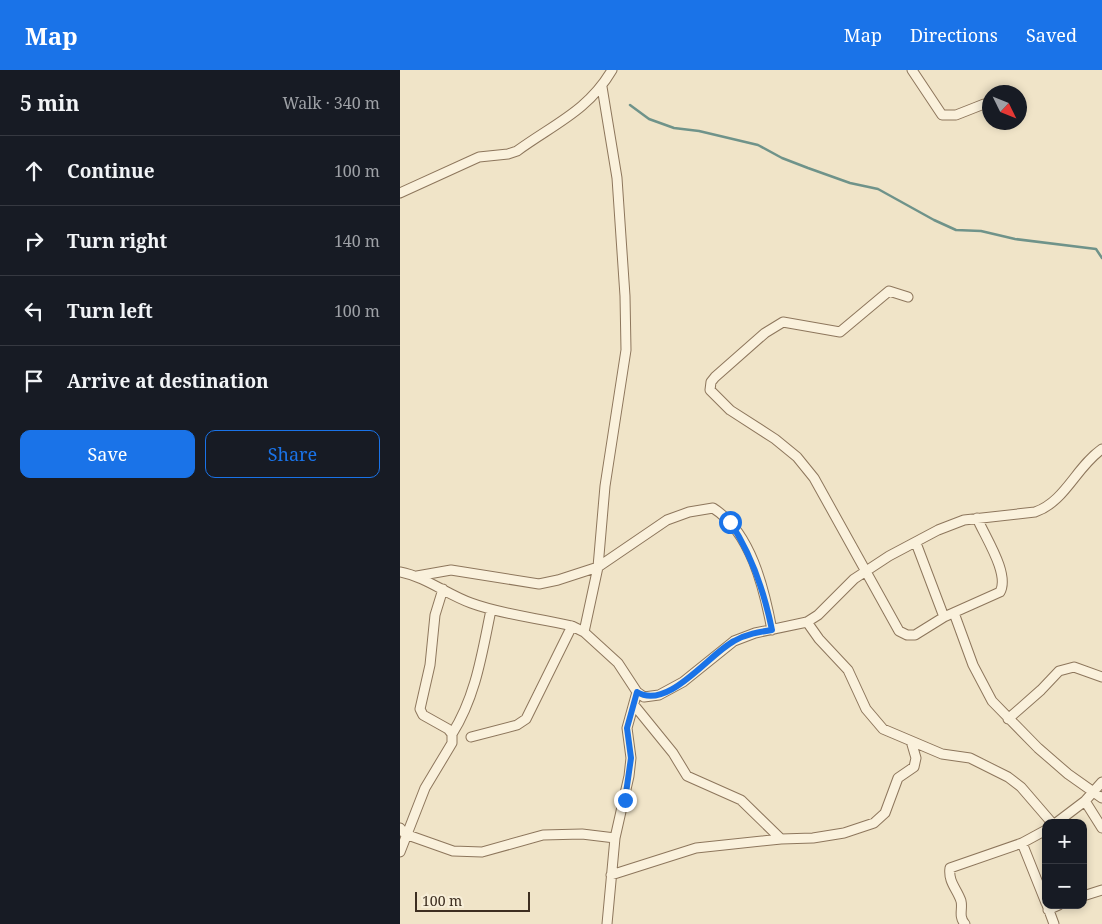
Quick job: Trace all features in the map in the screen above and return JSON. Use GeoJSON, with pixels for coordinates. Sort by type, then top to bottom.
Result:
{"type":"FeatureCollection","features":[{"type":"Feature","properties":{"kind":"street"},"geometry":{"type":"LineString","coordinates":[[400,193],[479,157],[508,154],[517,150],[580,110],[602,87],[612,70]]}},
{"type":"Feature","properties":{"kind":"street"},"geometry":{"type":"LineString","coordinates":[[912,70],[942,115],[956,115],[982,105]]}},
{"type":"Feature","properties":{"kind":"street"},"geometry":{"type":"LineString","coordinates":[[584,632],[598,567],[602,506],[624,364],[626,325],[617,178],[602,87]]}},
{"type":"Feature","properties":{"kind":"street"},"geometry":{"type":"LineString","coordinates":[[908,297],[888,291],[840,332],[790,322],[776,325],[731,362],[710,385],[710,390],[723,404],[775,438],[797,457],[814,478],[899,631],[907,635],[915,635],[944,617],[1000,592],[1003,586],[1000,567],[977,518]]}},
{"type":"Feature","properties":{"kind":"street"},"geometry":{"type":"LineString","coordinates":[[400,572],[417,576],[470,603],[491,610],[572,626],[584,632],[618,663],[637,692],[644,697],[659,695],[683,682],[734,641],[755,633],[807,622],[824,610],[854,579],[890,556],[952,524],[977,518],[1002,517],[1044,509],[1055,501],[1084,465],[1102,449]]}},
{"type":"Feature","properties":{"kind":"street"},"geometry":{"type":"LineString","coordinates":[[417,576],[451,570],[539,584],[558,580],[598,567],[667,520],[689,512],[713,508],[730,522],[742,540],[756,570],[772,630]]}},
{"type":"Feature","properties":{"kind":"street"},"geometry":{"type":"LineString","coordinates":[[916,543],[944,617]]}},
{"type":"Feature","properties":{"kind":"street"},"geometry":{"type":"LineString","coordinates":[[443,589],[435,615],[430,665],[420,709],[423,716],[442,724],[452,734]]}},
{"type":"Feature","properties":{"kind":"street"},"geometry":{"type":"LineString","coordinates":[[400,852],[403,831],[425,788],[451,748],[452,734],[462,717],[475,686],[491,610]]}},
{"type":"Feature","properties":{"kind":"street"},"geometry":{"type":"LineString","coordinates":[[954,613],[984,688],[992,701],[1008,719],[1068,774],[1094,790],[1102,798]]}},
{"type":"Feature","properties":{"kind":"street"},"geometry":{"type":"LineString","coordinates":[[807,622],[848,670],[866,709],[882,729],[942,754],[970,758],[1008,777],[1021,787],[1049,819]]}},
{"type":"Feature","properties":{"kind":"street"},"geometry":{"type":"LineString","coordinates":[[471,737],[517,725],[526,718],[572,626]]}},
{"type":"Feature","properties":{"kind":"street"},"geometry":{"type":"LineString","coordinates":[[1008,719],[1041,690],[1058,671],[1074,668],[1102,677]]}},
{"type":"Feature","properties":{"kind":"street"},"geometry":{"type":"LineString","coordinates":[[607,924],[615,838],[629,776],[631,758],[627,728],[637,692]]}},
{"type":"Feature","properties":{"kind":"street"},"geometry":{"type":"LineString","coordinates":[[634,704],[673,753],[687,776],[741,800],[781,839]]}},
{"type":"Feature","properties":{"kind":"street"},"geometry":{"type":"LineString","coordinates":[[611,875],[696,848],[781,839],[813,838],[844,833],[874,823],[880,819],[889,806],[896,781],[915,763],[912,741]]}},
{"type":"Feature","properties":{"kind":"street"},"geometry":{"type":"LineString","coordinates":[[1061,819],[1085,801],[1102,782]]}},
{"type":"Feature","properties":{"kind":"street"},"geometry":{"type":"LineString","coordinates":[[1085,801],[1102,828]]}},
{"type":"Feature","properties":{"kind":"street"},"geometry":{"type":"LineString","coordinates":[[403,831],[453,851],[482,852],[543,835],[582,834],[615,838]]}},
{"type":"Feature","properties":{"kind":"street"},"geometry":{"type":"LineString","coordinates":[[965,924],[960,912],[961,903],[949,876],[950,868],[1022,843],[1042,832]]}},
{"type":"Feature","properties":{"kind":"street"},"geometry":{"type":"LineString","coordinates":[[1022,843],[1042,893]]}},
{"type":"Feature","properties":{"kind":"street"},"geometry":{"type":"LineString","coordinates":[[1087,895],[1102,890]]}},
{"type":"Feature","properties":{"kind":"street"},"geometry":{"type":"LineString","coordinates":[[1048,909],[1054,924]]}},
{"type":"Feature","properties":{"kind":"waterway"},"geometry":{"type":"LineString","coordinates":[[630,105],[649,119],[674,128],[699,131],[758,145],[782,158],[808,168],[850,183],[878,189],[956,230],[981,231],[1015,239],[1096,249],[1102,258]]}},
{"type":"Feature","properties":{"kind":"route"},"geometry":{"type":"LineString","coordinates":[[625,800],[631,758],[627,728],[637,692],[644,697],[659,695],[683,682],[734,641],[755,633],[772,630],[768,608],[756,570],[742,540],[730,522]]}}]}
